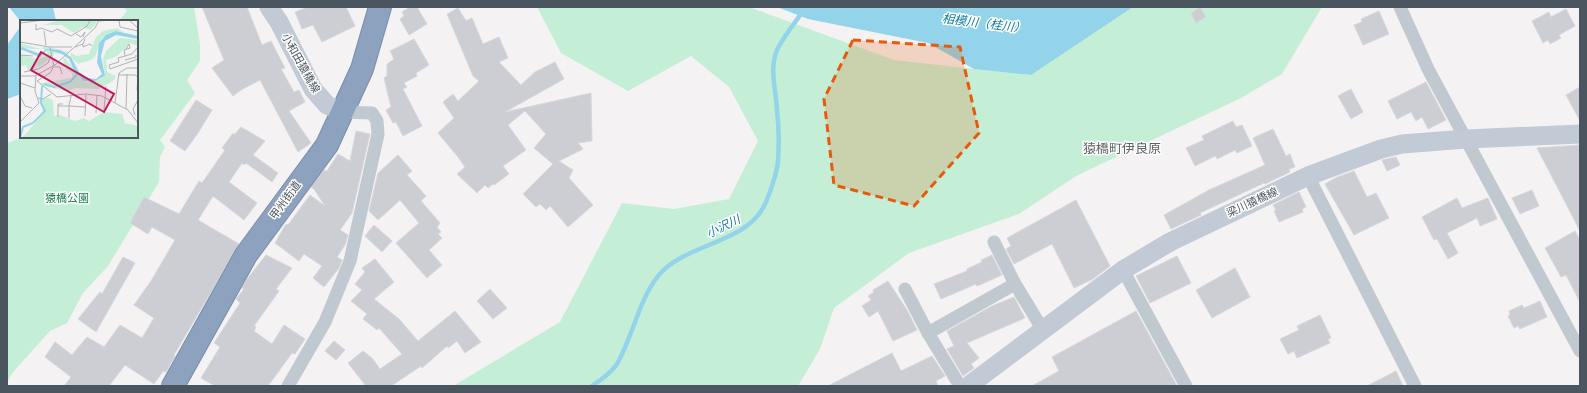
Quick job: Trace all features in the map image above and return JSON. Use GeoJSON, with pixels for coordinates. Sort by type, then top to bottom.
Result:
{"type":"FeatureCollection","features":[{"type":"Feature","properties":{"kind":"highway","name":"甲州街道"},"geometry":{"type":"LineString","coordinates":[[173,386],[246,255],[327,145],[362,69],[380,7]]}},
{"type":"Feature","properties":{"kind":"main road","name":"小和田猿橋線"},"geometry":{"type":"LineString","coordinates":[[269,7],[279,22],[313,89],[327,105],[342,112]]}},
{"type":"Feature","properties":{"kind":"main road","name":"梁川猿橋線"},"geometry":{"type":"LineString","coordinates":[[968,386],[1123,270],[1170,242],[1308,176],[1381,149],[1402,144],[1466,139],[1580,134]]}},
{"type":"Feature","properties":{"kind":"street"},"geometry":{"type":"LineString","coordinates":[[1400,7],[1428,69],[1580,351]]}},
{"type":"Feature","properties":{"kind":"street"},"geometry":{"type":"LineString","coordinates":[[288,386],[325,322],[350,261],[378,134],[377,121],[372,113],[342,112]]}},
{"type":"Feature","properties":{"kind":"street"},"geometry":{"type":"LineString","coordinates":[[1308,176],[1415,386]]}},
{"type":"Feature","properties":{"kind":"street"},"geometry":{"type":"LineString","coordinates":[[994,242],[1015,284],[1043,330]]}},
{"type":"Feature","properties":{"kind":"street"},"geometry":{"type":"LineString","coordinates":[[1123,270],[1186,386]]}},
{"type":"Feature","properties":{"kind":"street"},"geometry":{"type":"LineString","coordinates":[[928,333],[1015,284]]}},
{"type":"Feature","properties":{"kind":"street"},"geometry":{"type":"LineString","coordinates":[[905,289],[928,333],[960,386]]}},
{"type":"Feature","properties":{"kind":"highlighted area"},"geometry":{"type":"Polygon","coordinates":[[[853,40],[960,47],[979,133],[914,206],[834,185],[824,99],[853,40]]]}},
{"type":"Feature","properties":{"kind":"green space","name":"猿橋公園"},"geometry":{"type":"Polygon","coordinates":[[[123,7],[194,7],[200,44],[200,61],[187,80],[195,93],[160,140],[165,147],[160,157],[159,182],[108,266],[83,293],[67,323],[50,331],[13,372],[7,382],[7,143],[20,137],[138,138],[138,20],[120,20],[127,11],[123,7]]]}},
{"type":"Feature","properties":{"kind":"green space"},"geometry":{"type":"Polygon","coordinates":[[[537,7],[749,7],[894,60],[1030,75],[1133,7],[1322,7],[1282,74],[1241,98],[1076,176],[1019,214],[909,253],[834,308],[820,349],[798,386],[453,386],[560,322],[622,203],[674,209],[729,199],[758,141],[729,87],[691,56],[628,91],[561,53],[537,7]]]}},
{"type":"Feature","properties":{"kind":"water"},"geometry":{"type":"Polygon","coordinates":[[[9,7],[53,7],[56,20],[20,20],[9,7]]]}},
{"type":"Feature","properties":{"kind":"water","name":"相模川（桂川）"},"geometry":{"type":"Polygon","coordinates":[[[777,7],[1133,7],[1031,75],[974,69],[928,43],[808,19],[777,7]]]}},
{"type":"Feature","properties":{"kind":"water"},"geometry":{"type":"Polygon","coordinates":[[[20,27],[20,94],[7,99],[7,45],[20,27]]]}},
{"type":"Feature","properties":{"kind":"building"},"geometry":{"type":"Polygon","coordinates":[[[202,7],[247,7],[262,45],[271,41],[285,68],[281,69],[294,92],[299,90],[305,102],[289,111],[311,143],[298,152],[260,80],[233,96],[212,68],[224,60],[202,7]]]}},
{"type":"Feature","properties":{"kind":"building"},"geometry":{"type":"Polygon","coordinates":[[[308,7],[346,7],[355,26],[322,42],[313,25],[302,29],[295,12],[308,7]]]}},
{"type":"Feature","properties":{"kind":"building"},"geometry":{"type":"Polygon","coordinates":[[[410,7],[417,7],[427,24],[409,35],[400,19],[404,16],[402,12],[410,7]]]}},
{"type":"Feature","properties":{"kind":"building"},"geometry":{"type":"Polygon","coordinates":[[[1200,7],[1206,17],[1196,23],[1191,13],[1200,7]]]}},
{"type":"Feature","properties":{"kind":"building"},"geometry":{"type":"Polygon","coordinates":[[[458,8],[466,21],[472,18],[483,44],[499,37],[508,58],[499,62],[521,85],[535,72],[555,62],[564,79],[505,112],[591,93],[592,141],[578,143],[583,149],[559,161],[573,170],[569,178],[593,205],[568,227],[550,206],[546,210],[540,204],[536,207],[523,194],[553,164],[534,148],[546,134],[525,111],[508,125],[526,150],[503,166],[509,174],[488,188],[485,185],[477,193],[457,174],[465,167],[438,133],[454,118],[443,102],[453,94],[458,101],[479,81],[473,76],[447,14],[458,8]]]}},
{"type":"Feature","properties":{"kind":"building"},"geometry":{"type":"Polygon","coordinates":[[[1566,9],[1575,26],[1559,35],[1561,38],[1550,44],[1548,40],[1543,43],[1532,21],[1549,12],[1551,17],[1566,9]]]}},
{"type":"Feature","properties":{"kind":"building"},"geometry":{"type":"Polygon","coordinates":[[[1379,11],[1389,34],[1363,45],[1354,25],[1362,22],[1361,19],[1379,11]]]}},
{"type":"Feature","properties":{"kind":"building"},"geometry":{"type":"Polygon","coordinates":[[[414,39],[429,65],[416,73],[417,76],[404,83],[407,87],[403,89],[422,126],[403,136],[396,122],[393,123],[386,110],[391,107],[384,78],[387,76],[387,64],[394,59],[390,51],[414,39]]]}},
{"type":"Feature","properties":{"kind":"building"},"geometry":{"type":"Polygon","coordinates":[[[1426,82],[1446,120],[1428,129],[1422,117],[1416,121],[1411,112],[1397,119],[1388,101],[1426,82]]]}},
{"type":"Feature","properties":{"kind":"building"},"geometry":{"type":"Polygon","coordinates":[[[1580,87],[1580,121],[1566,95],[1580,87]]]}},
{"type":"Feature","properties":{"kind":"building"},"geometry":{"type":"Polygon","coordinates":[[[1351,89],[1363,112],[1351,119],[1338,96],[1351,89]]]}},
{"type":"Feature","properties":{"kind":"building"},"geometry":{"type":"Polygon","coordinates":[[[196,100],[212,110],[185,151],[170,141],[196,100]]]}},
{"type":"Feature","properties":{"kind":"building"},"geometry":{"type":"Polygon","coordinates":[[[1233,121],[1236,127],[1242,125],[1252,146],[1237,153],[1235,150],[1217,159],[1216,156],[1213,157],[1195,166],[1186,148],[1204,140],[1202,136],[1233,121]]]}},
{"type":"Feature","properties":{"kind":"building"},"geometry":{"type":"Polygon","coordinates":[[[241,127],[265,141],[253,155],[278,173],[272,182],[246,163],[244,165],[242,163],[229,182],[257,203],[244,220],[213,196],[198,220],[239,244],[174,355],[175,356],[166,372],[163,371],[154,384],[125,365],[109,386],[64,386],[71,377],[45,357],[55,342],[72,355],[87,337],[104,347],[120,325],[142,338],[154,318],[134,305],[151,281],[175,240],[152,227],[148,234],[130,223],[144,197],[179,214],[199,181],[202,183],[225,150],[222,148],[233,133],[234,135],[241,127]]]}},
{"type":"Feature","properties":{"kind":"building"},"geometry":{"type":"Polygon","coordinates":[[[1273,129],[1286,156],[1290,154],[1295,167],[1289,169],[1290,172],[1200,213],[1201,215],[1171,229],[1164,215],[1209,190],[1265,165],[1253,138],[1273,129]]]}},
{"type":"Feature","properties":{"kind":"building"},"geometry":{"type":"Polygon","coordinates":[[[356,131],[370,134],[352,213],[340,230],[348,235],[345,245],[337,257],[342,260],[339,268],[324,287],[313,278],[322,266],[304,254],[299,261],[275,243],[286,224],[288,225],[310,195],[325,206],[314,189],[311,187],[324,170],[327,171],[338,154],[350,161],[356,131]]]}},
{"type":"Feature","properties":{"kind":"building"},"geometry":{"type":"Polygon","coordinates":[[[1580,145],[1580,231],[1537,148],[1580,145]]]}},
{"type":"Feature","properties":{"kind":"building"},"geometry":{"type":"Polygon","coordinates":[[[398,155],[412,171],[407,175],[426,196],[421,201],[440,223],[437,227],[441,232],[438,234],[442,238],[429,250],[442,265],[427,278],[396,243],[419,223],[400,200],[378,220],[369,211],[378,173],[398,155]]]}},
{"type":"Feature","properties":{"kind":"building"},"geometry":{"type":"Polygon","coordinates":[[[1396,157],[1400,165],[1387,171],[1382,160],[1396,157]]]}},
{"type":"Feature","properties":{"kind":"building"},"geometry":{"type":"Polygon","coordinates":[[[1354,171],[1367,197],[1376,193],[1389,218],[1354,235],[1325,184],[1335,178],[1354,171]]]}},
{"type":"Feature","properties":{"kind":"building"},"geometry":{"type":"Polygon","coordinates":[[[1532,190],[1539,206],[1520,214],[1512,198],[1532,190]]]}},
{"type":"Feature","properties":{"kind":"building"},"geometry":{"type":"Polygon","coordinates":[[[1299,192],[1306,207],[1302,209],[1303,212],[1279,222],[1273,205],[1299,192]]]}},
{"type":"Feature","properties":{"kind":"building"},"geometry":{"type":"Polygon","coordinates":[[[1457,198],[1462,208],[1488,198],[1497,219],[1480,226],[1477,218],[1447,233],[1458,253],[1448,259],[1437,239],[1434,240],[1422,217],[1457,198]]]}},
{"type":"Feature","properties":{"kind":"building"},"geometry":{"type":"Polygon","coordinates":[[[1076,200],[1110,266],[1093,279],[1074,288],[1052,244],[1014,264],[1006,249],[1011,246],[1007,238],[1076,200]]]}},
{"type":"Feature","properties":{"kind":"building"},"geometry":{"type":"Polygon","coordinates":[[[374,225],[392,241],[382,252],[365,236],[374,225]]]}},
{"type":"Feature","properties":{"kind":"building"},"geometry":{"type":"Polygon","coordinates":[[[1575,231],[1580,240],[1580,302],[1566,275],[1561,277],[1545,248],[1575,231]]]}},
{"type":"Feature","properties":{"kind":"building"},"geometry":{"type":"Polygon","coordinates":[[[266,255],[292,268],[276,289],[279,291],[254,326],[256,327],[254,331],[272,344],[284,325],[305,339],[295,354],[292,353],[268,386],[215,386],[201,378],[220,347],[214,343],[240,303],[236,299],[244,289],[242,288],[247,279],[266,255]]]}},
{"type":"Feature","properties":{"kind":"building"},"geometry":{"type":"Polygon","coordinates":[[[992,255],[1002,275],[941,299],[934,284],[967,271],[967,269],[982,262],[981,260],[992,255]]]}},
{"type":"Feature","properties":{"kind":"building"},"geometry":{"type":"Polygon","coordinates":[[[1177,256],[1191,283],[1150,303],[1136,276],[1177,256]]]}},
{"type":"Feature","properties":{"kind":"building"},"geometry":{"type":"Polygon","coordinates":[[[123,257],[135,263],[96,332],[78,319],[100,292],[102,294],[123,257]]]}},
{"type":"Feature","properties":{"kind":"building"},"geometry":{"type":"Polygon","coordinates":[[[375,259],[394,282],[374,299],[399,319],[418,341],[455,311],[481,342],[465,353],[457,341],[448,348],[447,346],[422,368],[421,366],[391,386],[366,386],[348,363],[363,351],[372,358],[380,369],[402,354],[379,328],[377,330],[363,319],[367,314],[351,301],[362,290],[355,284],[365,272],[362,268],[375,259]]]}},
{"type":"Feature","properties":{"kind":"building"},"geometry":{"type":"Polygon","coordinates":[[[1235,268],[1250,297],[1212,318],[1196,290],[1235,268]]]}},
{"type":"Feature","properties":{"kind":"building"},"geometry":{"type":"Polygon","coordinates":[[[888,281],[907,310],[917,330],[893,341],[878,311],[869,317],[862,306],[871,300],[868,296],[874,292],[873,290],[888,281]]]}},
{"type":"Feature","properties":{"kind":"building"},"geometry":{"type":"Polygon","coordinates":[[[490,289],[507,308],[493,319],[477,301],[490,289]]]}},
{"type":"Feature","properties":{"kind":"building"},"geometry":{"type":"Polygon","coordinates":[[[1014,297],[1025,318],[967,343],[979,358],[971,364],[974,368],[963,376],[947,349],[954,346],[947,331],[992,306],[1014,297]]]}},
{"type":"Feature","properties":{"kind":"building"},"geometry":{"type":"Polygon","coordinates":[[[1540,301],[1547,317],[1520,329],[1518,326],[1514,328],[1508,316],[1510,315],[1509,311],[1522,305],[1524,308],[1540,301]]]}},
{"type":"Feature","properties":{"kind":"building"},"geometry":{"type":"Polygon","coordinates":[[[1136,311],[1177,386],[1032,386],[1059,371],[1052,357],[1136,311]]]}},
{"type":"Feature","properties":{"kind":"building"},"geometry":{"type":"Polygon","coordinates":[[[1320,315],[1331,338],[1328,339],[1330,343],[1297,358],[1294,351],[1288,354],[1280,339],[1299,330],[1297,326],[1320,315]]]}},
{"type":"Feature","properties":{"kind":"building"},"geometry":{"type":"Polygon","coordinates":[[[334,341],[345,350],[336,360],[325,351],[334,341]]]}},
{"type":"Feature","properties":{"kind":"building"},"geometry":{"type":"Polygon","coordinates":[[[892,353],[901,371],[932,356],[945,376],[936,381],[938,386],[828,386],[892,353]]]}},
{"type":"Feature","properties":{"kind":"building"},"geometry":{"type":"Polygon","coordinates":[[[1396,371],[1403,386],[1367,386],[1396,371]]]}},
{"type":"Feature","properties":{"kind":"waterway","name":"小沢川"},"geometry":{"type":"LineString","coordinates":[[592,386],[609,373],[617,364],[623,353],[645,297],[658,276],[670,265],[684,256],[732,235],[746,226],[758,216],[766,202],[775,177],[779,142],[773,65],[777,50],[806,7]]}},
{"type":"Feature","properties":{"kind":"district","name":"猿橋町伊良原"},"geometry":{"type":"Point","coordinates":[1122,148]}}]}
